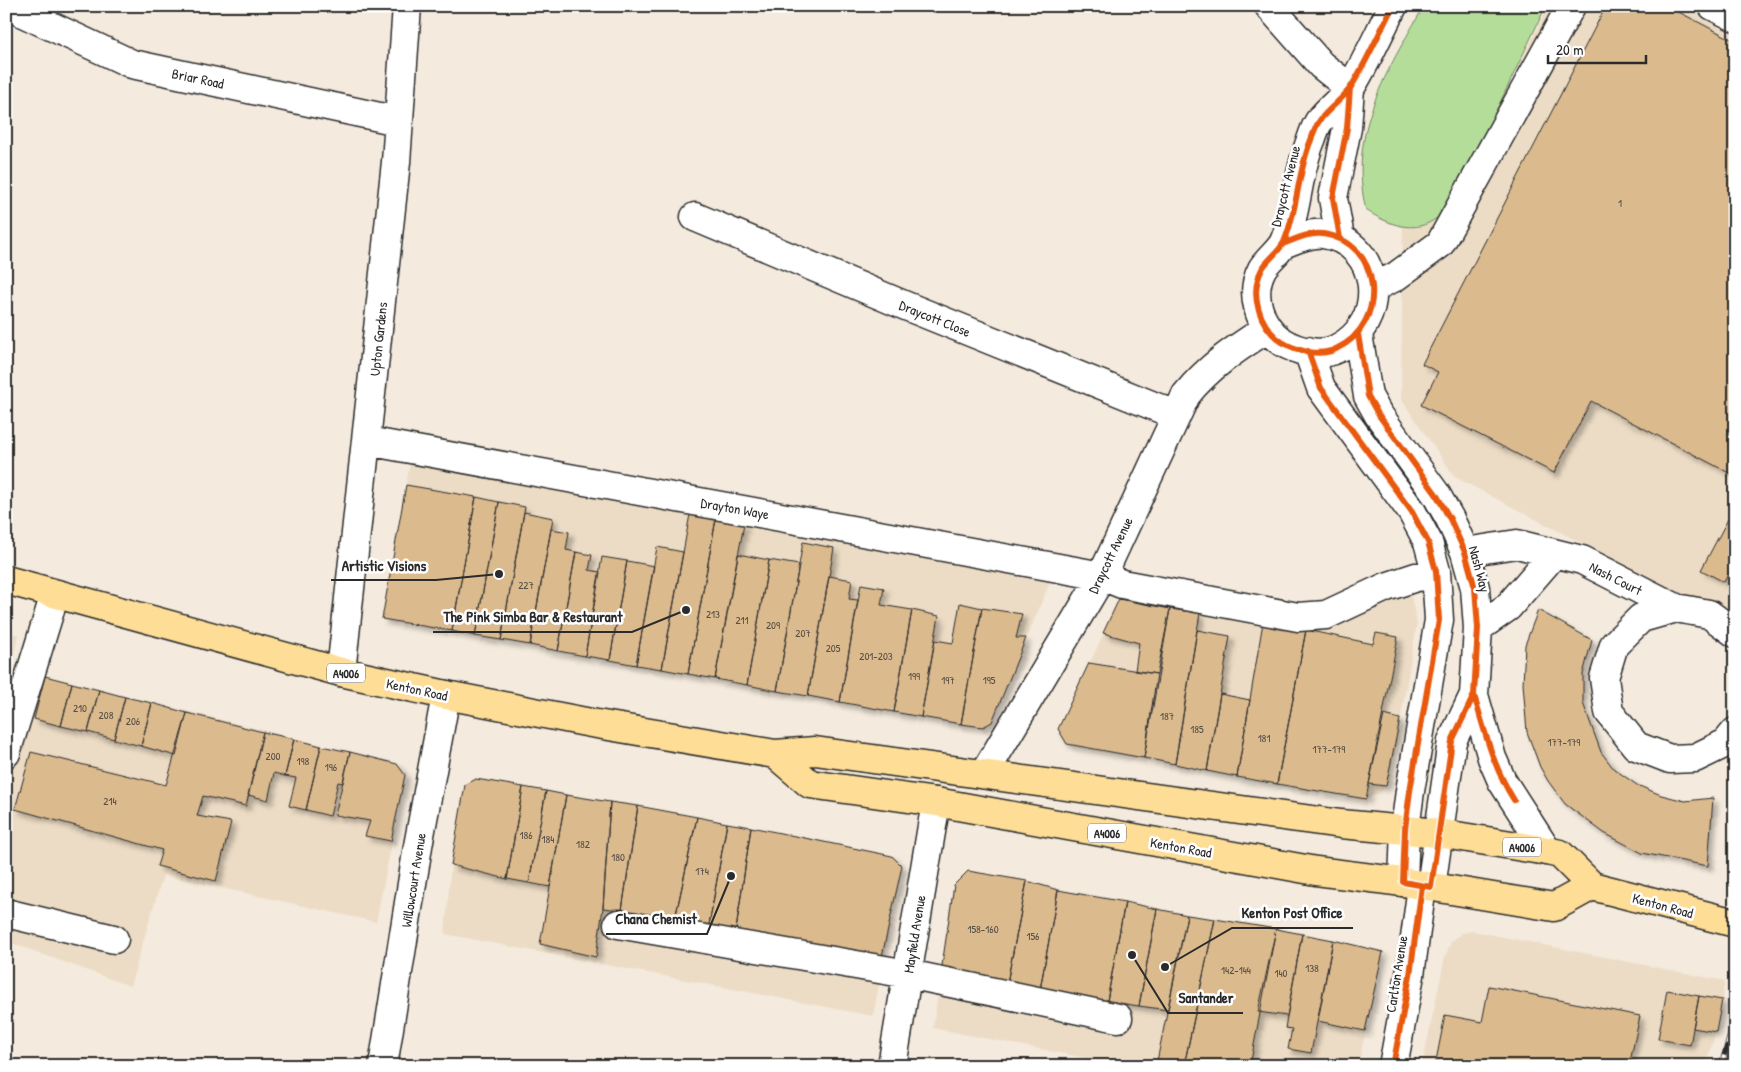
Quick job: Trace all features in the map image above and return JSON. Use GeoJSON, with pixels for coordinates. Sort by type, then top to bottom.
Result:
{"type":"FeatureCollection","features":[{"type":"Feature","properties":{"kind":"main road","name":"Kenton Road"},"geometry":{"type":"LineString","coordinates":[[6,580],[341,672],[582,722],[775,754],[815,751],[1341,824],[1438,833],[1547,851],[1560,854],[1592,886],[1735,923]]}},
{"type":"Feature","properties":{"kind":"main road","name":"Kenton Road"},"geometry":{"type":"LineString","coordinates":[[775,754],[810,784],[936,802],[1309,870],[1419,885],[1554,908],[1592,886]]}},
{"type":"Feature","properties":{"kind":"street","name":"Briar Road"},"geometry":{"type":"LineString","coordinates":[[8,6],[132,64],[398,121]]}},
{"type":"Feature","properties":{"kind":"street","name":"Upton Gardens"},"geometry":{"type":"LineString","coordinates":[[341,672],[367,441],[398,121],[407,6]]}},
{"type":"Feature","properties":{"kind":"street"},"geometry":{"type":"LineString","coordinates":[[1269,6],[1321,65],[1350,88]]}},
{"type":"Feature","properties":{"kind":"street","name":"Draycott Avenue"},"geometry":{"type":"LineString","coordinates":[[1358,334],[1334,350],[1324,352],[1293,348],[1280,340],[1268,328],[1259,312],[1255,297],[1257,280],[1263,268],[1283,244],[1310,142],[1319,120],[1350,88],[1393,6]]}},
{"type":"Feature","properties":{"kind":"street"},"geometry":{"type":"LineString","coordinates":[[1374,287],[1395,277],[1440,244],[1571,6]]}},
{"type":"Feature","properties":{"kind":"street"},"geometry":{"type":"LineString","coordinates":[[1713,6],[1735,18]]}},
{"type":"Feature","properties":{"kind":"street","name":"Draycott Avenue"},"geometry":{"type":"LineString","coordinates":[[1283,244],[1303,236],[1322,234],[1340,238],[1333,198],[1347,128],[1350,88]]}},
{"type":"Feature","properties":{"kind":"street","name":"Draycott Close"},"geometry":{"type":"LineString","coordinates":[[695,217],[906,306],[1176,414]]}},
{"type":"Feature","properties":{"kind":"street"},"geometry":{"type":"LineString","coordinates":[[1340,238],[1354,248],[1374,287],[1372,304],[1358,334]]}},
{"type":"Feature","properties":{"kind":"street","name":"Draycott Avenue"},"geometry":{"type":"LineString","coordinates":[[984,774],[1102,576],[1186,395],[1216,362],[1268,328]]}},
{"type":"Feature","properties":{"kind":"street","name":"Nash Way"},"geometry":{"type":"LineString","coordinates":[[1358,334],[1368,396],[1378,414],[1436,494],[1465,552],[1475,588],[1478,628],[1474,695],[1452,741],[1438,833],[1419,885]]}},
{"type":"Feature","properties":{"kind":"street"},"geometry":{"type":"LineString","coordinates":[[1308,351],[1321,388],[1412,512],[1428,542],[1436,574],[1439,620],[1405,829],[1419,885]]}},
{"type":"Feature","properties":{"kind":"street","name":"Drayton Waye"},"geometry":{"type":"LineString","coordinates":[[367,441],[1102,576],[1122,584],[1298,617],[1326,615],[1386,587],[1416,577],[1436,574]]}},
{"type":"Feature","properties":{"kind":"street","name":"Nash Court"},"geometry":{"type":"LineString","coordinates":[[1465,552],[1517,544],[1553,555],[1582,560],[1676,608],[1709,614],[1735,633]]}},
{"type":"Feature","properties":{"kind":"street"},"geometry":{"type":"LineString","coordinates":[[1478,628],[1508,607],[1553,555]]}},
{"type":"Feature","properties":{"kind":"street"},"geometry":{"type":"LineString","coordinates":[[6,753],[55,594]]}},
{"type":"Feature","properties":{"kind":"street","name":"Nash Court"},"geometry":{"type":"LineString","coordinates":[[1676,608],[1641,618],[1614,645],[1604,678],[1609,712],[1636,746],[1670,759],[1695,758],[1726,743],[1735,732]]}},
{"type":"Feature","properties":{"kind":"street","name":"Willowcourt Avenue"},"geometry":{"type":"LineString","coordinates":[[383,1066],[416,856],[446,695]]}},
{"type":"Feature","properties":{"kind":"street"},"geometry":{"type":"LineString","coordinates":[[1474,695],[1492,758],[1502,781],[1547,851]]}},
{"type":"Feature","properties":{"kind":"street","name":"Mayfield Avenue"},"geometry":{"type":"LineString","coordinates":[[892,1066],[936,802]]}},
{"type":"Feature","properties":{"kind":"street","name":"Carlton Avenue"},"geometry":{"type":"LineString","coordinates":[[1393,1066],[1410,976],[1419,885]]}},
{"type":"Feature","properties":{"kind":"street"},"geometry":{"type":"LineString","coordinates":[[6,913],[114,940]]}},
{"type":"Feature","properties":{"kind":"street"},"geometry":{"type":"LineString","coordinates":[[618,924],[908,974],[1118,1018]]}},
{"type":"Feature","properties":{"kind":"shaded area"},"geometry":{"type":"Polygon","coordinates":[[[1548,6],[1735,6],[1735,616],[1690,600],[1455,477],[1401,399],[1403,227],[1419,227],[1476,158],[1548,6]]]}},
{"type":"Feature","properties":{"kind":"shaded area"},"geometry":{"type":"Polygon","coordinates":[[[410,463],[1052,577],[992,722],[983,727],[921,717],[382,619],[410,463]]]}},
{"type":"Feature","properties":{"kind":"shaded area"},"geometry":{"type":"Polygon","coordinates":[[[1407,578],[1417,624],[1390,780],[1380,793],[1366,799],[1067,744],[1058,729],[1129,581],[1310,617],[1407,578]]]}},
{"type":"Feature","properties":{"kind":"shaded area"},"geometry":{"type":"Polygon","coordinates":[[[6,632],[19,635],[11,664],[45,676],[397,764],[405,775],[376,922],[163,875],[130,986],[6,941],[6,632]]]}},
{"type":"Feature","properties":{"kind":"shaded area"},"geometry":{"type":"Polygon","coordinates":[[[476,779],[638,806],[892,856],[902,866],[873,1016],[445,934],[451,865],[465,785],[476,779]]]}},
{"type":"Feature","properties":{"kind":"shaded area"},"geometry":{"type":"Polygon","coordinates":[[[968,871],[1027,881],[1058,890],[1157,909],[1333,940],[1383,952],[1358,1066],[1126,1066],[933,1028],[954,885],[968,871]]]}},
{"type":"Feature","properties":{"kind":"shaded area"},"geometry":{"type":"Polygon","coordinates":[[[1473,931],[1725,981],[1716,1032],[1705,1066],[1422,1066],[1445,957],[1451,942],[1462,933],[1473,931]]]}},
{"type":"Feature","properties":{"kind":"green space"},"geometry":{"type":"Polygon","coordinates":[[[1424,6],[1546,6],[1457,193],[1438,217],[1429,223],[1411,227],[1383,220],[1366,210],[1362,182],[1362,154],[1366,128],[1384,79],[1424,6]]]}},
{"type":"Feature","properties":{"kind":"building"},"geometry":{"type":"Polygon","coordinates":[[[1606,6],[1667,6],[1735,41],[1735,476],[1591,401],[1554,473],[1421,405],[1438,372],[1422,364],[1606,6]]]}},
{"type":"Feature","properties":{"kind":"building"},"geometry":{"type":"Polygon","coordinates":[[[406,485],[476,497],[452,631],[382,619],[406,485]]]}},
{"type":"Feature","properties":{"kind":"building"},"geometry":{"type":"Polygon","coordinates":[[[476,497],[499,502],[475,636],[452,631],[476,497]]]}},
{"type":"Feature","properties":{"kind":"building"},"geometry":{"type":"Polygon","coordinates":[[[499,502],[525,507],[501,640],[475,636],[499,502]]]}},
{"type":"Feature","properties":{"kind":"building"},"geometry":{"type":"Polygon","coordinates":[[[1735,506],[1735,561],[1724,582],[1701,570],[1735,506]]]}},
{"type":"Feature","properties":{"kind":"building"},"geometry":{"type":"Polygon","coordinates":[[[524,512],[553,518],[530,645],[501,640],[524,512]]]}},
{"type":"Feature","properties":{"kind":"building"},"geometry":{"type":"Polygon","coordinates":[[[690,514],[716,519],[688,674],[662,669],[690,514]]]}},
{"type":"Feature","properties":{"kind":"building"},"geometry":{"type":"Polygon","coordinates":[[[716,519],[744,524],[715,679],[688,674],[716,519]]]}},
{"type":"Feature","properties":{"kind":"building"},"geometry":{"type":"Polygon","coordinates":[[[551,529],[569,532],[566,550],[576,552],[558,651],[530,645],[551,529]]]}},
{"type":"Feature","properties":{"kind":"building"},"geometry":{"type":"Polygon","coordinates":[[[803,542],[834,548],[808,696],[777,691],[803,542]]]}},
{"type":"Feature","properties":{"kind":"building"},"geometry":{"type":"Polygon","coordinates":[[[657,547],[683,552],[662,669],[636,665],[657,547]]]}},
{"type":"Feature","properties":{"kind":"building"},"geometry":{"type":"Polygon","coordinates":[[[576,552],[592,555],[589,570],[600,572],[585,656],[558,651],[576,552]]]}},
{"type":"Feature","properties":{"kind":"building"},"geometry":{"type":"Polygon","coordinates":[[[738,554],[769,560],[747,685],[715,679],[738,554]]]}},
{"type":"Feature","properties":{"kind":"building"},"geometry":{"type":"Polygon","coordinates":[[[602,557],[627,561],[610,660],[585,656],[602,557]]]}},
{"type":"Feature","properties":{"kind":"building"},"geometry":{"type":"Polygon","coordinates":[[[769,560],[799,565],[777,691],[747,685],[769,560]]]}},
{"type":"Feature","properties":{"kind":"building"},"geometry":{"type":"Polygon","coordinates":[[[627,561],[654,566],[636,665],[610,660],[627,561]]]}},
{"type":"Feature","properties":{"kind":"building"},"geometry":{"type":"Polygon","coordinates":[[[829,576],[852,580],[849,599],[858,600],[840,702],[808,696],[829,576]]]}},
{"type":"Feature","properties":{"kind":"building"},"geometry":{"type":"Polygon","coordinates":[[[861,584],[884,588],[881,605],[912,610],[894,712],[840,702],[861,584]]]}},
{"type":"Feature","properties":{"kind":"building"},"geometry":{"type":"Polygon","coordinates":[[[1119,599],[1170,609],[1157,674],[1135,671],[1139,643],[1103,633],[1119,599]]]}},
{"type":"Feature","properties":{"kind":"building"},"geometry":{"type":"Polygon","coordinates":[[[960,603],[982,608],[961,724],[921,717],[935,640],[953,643],[960,603]]]}},
{"type":"Feature","properties":{"kind":"building"},"geometry":{"type":"Polygon","coordinates":[[[982,608],[1022,614],[1016,638],[1026,638],[992,722],[983,727],[961,724],[982,608]]]}},
{"type":"Feature","properties":{"kind":"building"},"geometry":{"type":"Polygon","coordinates":[[[1170,609],[1200,613],[1175,764],[1144,758],[1170,609]]]}},
{"type":"Feature","properties":{"kind":"building"},"geometry":{"type":"Polygon","coordinates":[[[912,610],[939,616],[921,717],[894,712],[912,610]]]}},
{"type":"Feature","properties":{"kind":"building"},"geometry":{"type":"Polygon","coordinates":[[[1538,610],[1592,640],[1583,674],[1583,703],[1601,752],[1614,769],[1637,785],[1661,795],[1685,801],[1713,798],[1708,866],[1642,853],[1604,833],[1565,804],[1548,781],[1540,767],[1527,732],[1523,684],[1525,645],[1538,610]]]}},
{"type":"Feature","properties":{"kind":"building"},"geometry":{"type":"Polygon","coordinates":[[[1263,622],[1306,630],[1277,784],[1237,777],[1263,622]]]}},
{"type":"Feature","properties":{"kind":"building"},"geometry":{"type":"Polygon","coordinates":[[[1197,630],[1230,636],[1207,771],[1175,764],[1197,630]]]}},
{"type":"Feature","properties":{"kind":"building"},"geometry":{"type":"Polygon","coordinates":[[[1306,630],[1373,644],[1376,633],[1398,637],[1366,799],[1277,784],[1306,630]]]}},
{"type":"Feature","properties":{"kind":"building"},"geometry":{"type":"Polygon","coordinates":[[[1089,663],[1157,674],[1144,758],[1067,744],[1058,729],[1089,663]]]}},
{"type":"Feature","properties":{"kind":"building"},"geometry":{"type":"Polygon","coordinates":[[[45,676],[72,683],[61,726],[34,719],[45,676]]]}},
{"type":"Feature","properties":{"kind":"building"},"geometry":{"type":"Polygon","coordinates":[[[72,683],[99,690],[88,732],[61,726],[72,683]]]}},
{"type":"Feature","properties":{"kind":"building"},"geometry":{"type":"Polygon","coordinates":[[[99,690],[125,697],[114,739],[88,732],[99,690]]]}},
{"type":"Feature","properties":{"kind":"building"},"geometry":{"type":"Polygon","coordinates":[[[1220,694],[1250,700],[1237,777],[1207,771],[1220,694]]]}},
{"type":"Feature","properties":{"kind":"building"},"geometry":{"type":"Polygon","coordinates":[[[125,697],[152,703],[141,746],[114,739],[125,697]]]}},
{"type":"Feature","properties":{"kind":"building"},"geometry":{"type":"Polygon","coordinates":[[[152,703],[187,713],[176,756],[141,746],[152,703]]]}},
{"type":"Feature","properties":{"kind":"building"},"geometry":{"type":"Polygon","coordinates":[[[187,713],[263,732],[246,806],[203,796],[197,816],[231,822],[216,881],[157,866],[162,850],[15,809],[31,752],[166,785],[187,713]]]}},
{"type":"Feature","properties":{"kind":"building"},"geometry":{"type":"Polygon","coordinates":[[[1384,715],[1400,719],[1386,786],[1369,784],[1384,715]]]}},
{"type":"Feature","properties":{"kind":"building"},"geometry":{"type":"Polygon","coordinates":[[[263,732],[294,739],[285,776],[274,773],[268,800],[248,795],[263,732]]]}},
{"type":"Feature","properties":{"kind":"building"},"geometry":{"type":"Polygon","coordinates":[[[294,739],[321,746],[306,810],[289,806],[296,778],[285,776],[294,739]]]}},
{"type":"Feature","properties":{"kind":"building"},"geometry":{"type":"Polygon","coordinates":[[[321,746],[350,752],[343,783],[338,782],[330,816],[306,810],[321,746]]]}},
{"type":"Feature","properties":{"kind":"building"},"geometry":{"type":"Polygon","coordinates":[[[350,752],[397,764],[405,775],[391,841],[365,836],[370,821],[335,815],[350,752]]]}},
{"type":"Feature","properties":{"kind":"building"},"geometry":{"type":"Polygon","coordinates":[[[476,779],[523,787],[507,879],[451,865],[465,785],[476,779]]]}},
{"type":"Feature","properties":{"kind":"building"},"geometry":{"type":"Polygon","coordinates":[[[523,787],[546,791],[529,883],[507,879],[523,787]]]}},
{"type":"Feature","properties":{"kind":"building"},"geometry":{"type":"Polygon","coordinates":[[[546,791],[566,795],[550,887],[529,883],[546,791]]]}},
{"type":"Feature","properties":{"kind":"building"},"geometry":{"type":"Polygon","coordinates":[[[566,795],[610,802],[603,908],[596,957],[540,944],[566,795]]]}},
{"type":"Feature","properties":{"kind":"building"},"geometry":{"type":"Polygon","coordinates":[[[610,802],[638,806],[622,910],[603,908],[610,802]]]}},
{"type":"Feature","properties":{"kind":"building"},"geometry":{"type":"Polygon","coordinates":[[[638,806],[697,817],[675,919],[622,910],[638,806]]]}},
{"type":"Feature","properties":{"kind":"building"},"geometry":{"type":"Polygon","coordinates":[[[697,817],[727,823],[709,925],[675,919],[697,817]]]}},
{"type":"Feature","properties":{"kind":"building"},"geometry":{"type":"Polygon","coordinates":[[[727,823],[751,827],[736,930],[709,925],[727,823]]]}},
{"type":"Feature","properties":{"kind":"building"},"geometry":{"type":"Polygon","coordinates":[[[751,827],[892,856],[902,866],[882,956],[736,930],[751,827]]]}},
{"type":"Feature","properties":{"kind":"building"},"geometry":{"type":"Polygon","coordinates":[[[968,871],[1027,881],[1007,983],[941,972],[954,885],[968,871]]]}},
{"type":"Feature","properties":{"kind":"building"},"geometry":{"type":"Polygon","coordinates":[[[1027,881],[1058,890],[1040,990],[1007,983],[1027,881]]]}},
{"type":"Feature","properties":{"kind":"building"},"geometry":{"type":"Polygon","coordinates":[[[1058,890],[1125,902],[1107,1001],[1040,990],[1058,890]]]}},
{"type":"Feature","properties":{"kind":"building"},"geometry":{"type":"Polygon","coordinates":[[[1125,902],[1157,909],[1139,1006],[1107,1001],[1125,902]]]}},
{"type":"Feature","properties":{"kind":"building"},"geometry":{"type":"Polygon","coordinates":[[[1157,909],[1187,915],[1168,1010],[1139,1006],[1157,909]]]}},
{"type":"Feature","properties":{"kind":"building"},"geometry":{"type":"Polygon","coordinates":[[[1187,915],[1215,919],[1184,1066],[1156,1066],[1187,915]]]}},
{"type":"Feature","properties":{"kind":"building"},"geometry":{"type":"Polygon","coordinates":[[[1215,919],[1276,929],[1250,1066],[1184,1066],[1215,919]]]}},
{"type":"Feature","properties":{"kind":"building"},"geometry":{"type":"Polygon","coordinates":[[[1276,929],[1302,934],[1287,1016],[1258,1012],[1276,929]]]}},
{"type":"Feature","properties":{"kind":"building"},"geometry":{"type":"Polygon","coordinates":[[[1302,934],[1333,940],[1311,1053],[1288,1049],[1292,1029],[1285,1028],[1302,934]]]}},
{"type":"Feature","properties":{"kind":"building"},"geometry":{"type":"Polygon","coordinates":[[[1333,940],[1383,952],[1365,1031],[1318,1021],[1333,940]]]}},
{"type":"Feature","properties":{"kind":"building"},"geometry":{"type":"Polygon","coordinates":[[[1489,986],[1640,1016],[1629,1066],[1435,1066],[1445,1015],[1482,1022],[1489,986]]]}},
{"type":"Feature","properties":{"kind":"building"},"geometry":{"type":"Polygon","coordinates":[[[1667,990],[1699,996],[1690,1045],[1658,1039],[1667,990]]]}},
{"type":"Feature","properties":{"kind":"building"},"geometry":{"type":"Polygon","coordinates":[[[1699,996],[1722,1000],[1716,1032],[1693,1028],[1699,996]]]}},
{"type":"Feature","properties":{"kind":"railway"},"geometry":{"type":"LineString","coordinates":[[1721,1066],[1735,1018]]}},
{"type":"Feature","properties":{"kind":"cycle path"},"geometry":{"type":"LineString","coordinates":[[1283,244],[1298,238],[1308,235],[1323,234],[1343,240],[1358,252],[1367,267],[1372,285],[1371,304],[1365,322],[1353,337],[1336,349],[1316,353],[1295,348],[1282,342],[1267,327],[1262,318],[1256,289],[1262,269],[1282,246],[1289,230],[1306,153],[1316,127],[1351,87],[1393,6]]}},
{"type":"Feature","properties":{"kind":"cycle path"},"geometry":{"type":"LineString","coordinates":[[1340,238],[1333,198],[1347,128],[1350,88]]}},
{"type":"Feature","properties":{"kind":"cycle path"},"geometry":{"type":"LineString","coordinates":[[1308,351],[1321,388],[1412,512],[1428,542],[1436,571],[1439,620],[1410,791],[1405,829],[1403,882],[1431,887],[1452,741],[1474,695],[1478,628],[1475,588],[1465,552],[1450,519],[1436,494],[1378,414],[1368,396],[1358,334]]}},
{"type":"Feature","properties":{"kind":"cycle path"},"geometry":{"type":"LineString","coordinates":[[1474,695],[1495,762],[1514,800]]}},
{"type":"Feature","properties":{"kind":"cycle path"},"geometry":{"type":"LineString","coordinates":[[1393,1066],[1410,975],[1422,886]]}},
{"type":"Feature","properties":{"kind":"place","name":"Artistic Visions"},"geometry":{"type":"Point","coordinates":[499,574]}},
{"type":"Feature","properties":{"kind":"place","name":"The Pink Simba Bar & Restaurant"},"geometry":{"type":"Point","coordinates":[686,610]}},
{"type":"Feature","properties":{"kind":"place","name":"Chana Chemist"},"geometry":{"type":"Point","coordinates":[731,876]}},
{"type":"Feature","properties":{"kind":"place","name":"Santander"},"geometry":{"type":"Point","coordinates":[1132,955]}},
{"type":"Feature","properties":{"kind":"place","name":"Kenton Post Office"},"geometry":{"type":"Point","coordinates":[1165,967]}}]}
